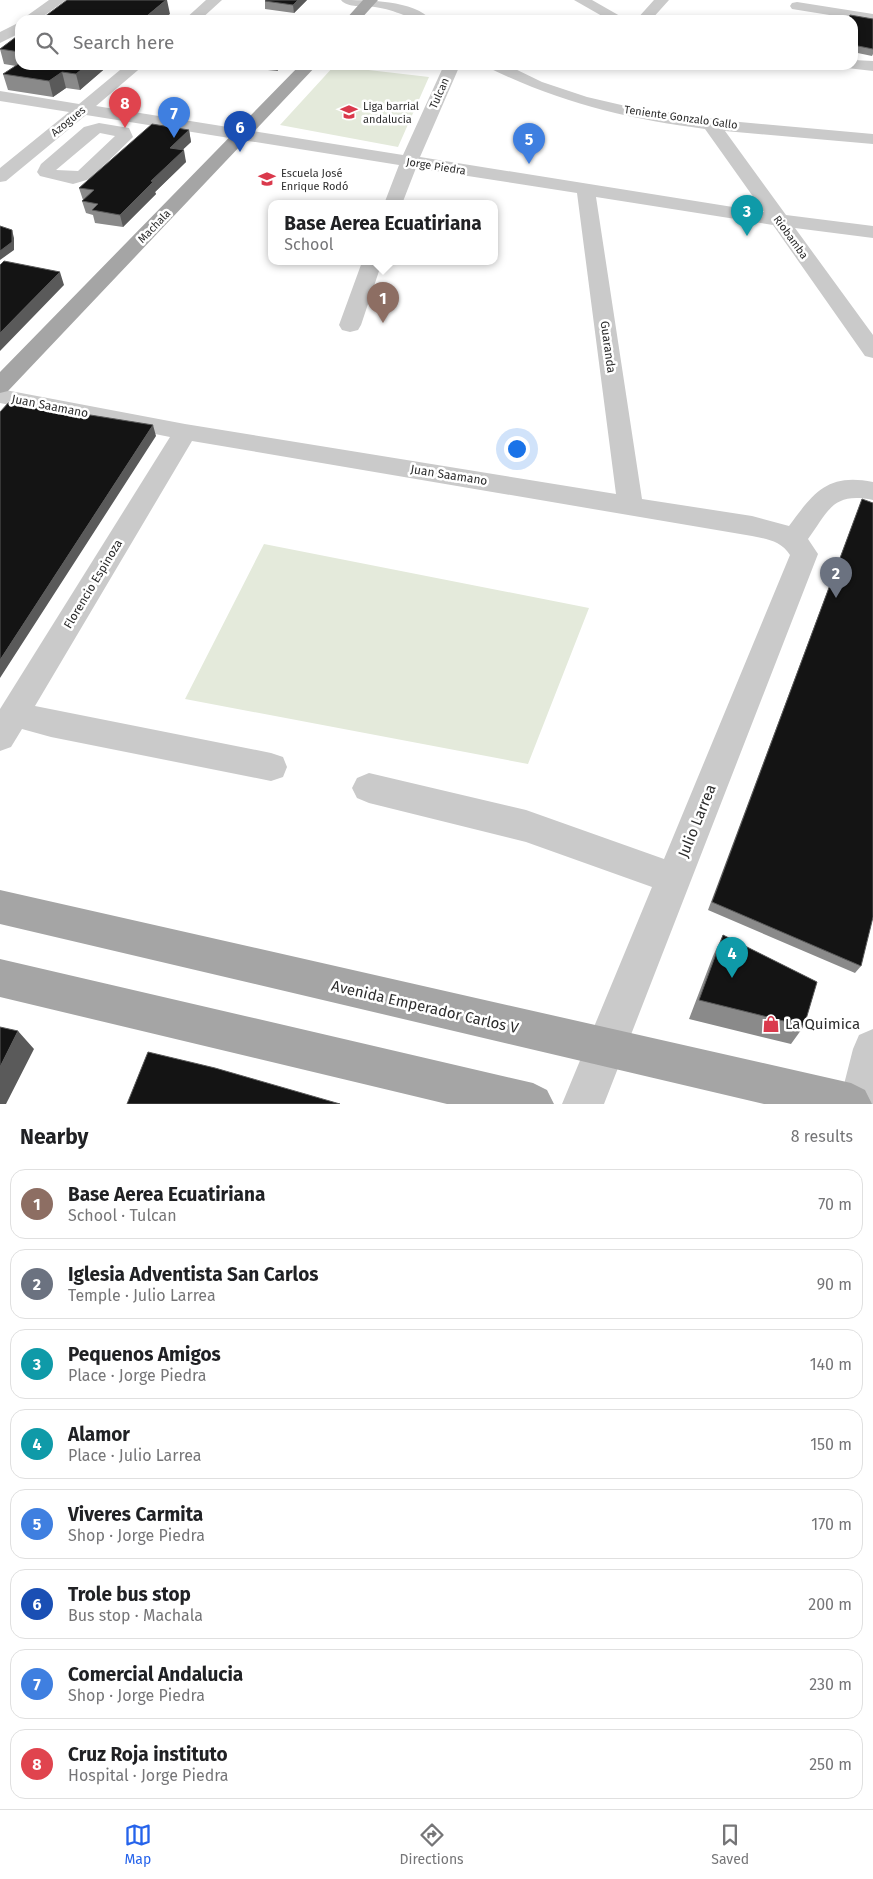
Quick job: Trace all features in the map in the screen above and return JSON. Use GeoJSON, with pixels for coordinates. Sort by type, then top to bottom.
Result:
{"type":"FeatureCollection","features":[{"type":"Feature","properties":{"kind":"main road"},"geometry":{"type":"LineString","coordinates":[[357,15],[370,1]]}},
{"type":"Feature","properties":{"kind":"main road","name":"Machala"},"geometry":{"type":"LineString","coordinates":[[0,386],[303,70]]}},
{"type":"Feature","properties":{"kind":"main road","name":"Avenida Emperador Carlos V"},"geometry":{"type":"LineString","coordinates":[[0,907],[605,1049],[851,1104]]}},
{"type":"Feature","properties":{"kind":"main road"},"geometry":{"type":"LineString","coordinates":[[0,978],[533,1104]]}},
{"type":"Feature","properties":{"kind":"street"},"geometry":{"type":"LineString","coordinates":[[36,15],[59,0]]}},
{"type":"Feature","properties":{"kind":"street"},"geometry":{"type":"LineString","coordinates":[[197,15],[215,0]]}},
{"type":"Feature","properties":{"kind":"street"},"geometry":{"type":"LineString","coordinates":[[348,0],[370,1],[410,11],[416,15]]}},
{"type":"Feature","properties":{"kind":"street"},"geometry":{"type":"LineString","coordinates":[[581,0],[610,15]]}},
{"type":"Feature","properties":{"kind":"street"},"geometry":{"type":"LineString","coordinates":[[648,15],[662,0]]}},
{"type":"Feature","properties":{"kind":"street"},"geometry":{"type":"LineString","coordinates":[[791,15],[799,3],[873,18]]}},
{"type":"Feature","properties":{"kind":"street"},"geometry":{"type":"LineString","coordinates":[[0,19],[15,21]]}},
{"type":"Feature","properties":{"kind":"street"},"geometry":{"type":"LineString","coordinates":[[0,39],[15,29]]}},
{"type":"Feature","properties":{"kind":"street"},"geometry":{"type":"LineString","coordinates":[[858,65],[873,66]]}},
{"type":"Feature","properties":{"kind":"street","name":"Azogues"},"geometry":{"type":"LineString","coordinates":[[0,177],[130,70]]}},
{"type":"Feature","properties":{"kind":"street","name":"Tulcan"},"geometry":{"type":"LineString","coordinates":[[395,200],[409,162],[450,70]]}},
{"type":"Feature","properties":{"kind":"street","name":"Teniente Gonzalo Gallo"},"geometry":{"type":"LineString","coordinates":[[505,70],[541,87],[603,105],[710,123],[873,140]]}},
{"type":"Feature","properties":{"kind":"street","name":"Jorge Piedra"},"geometry":{"type":"LineString","coordinates":[[0,96],[85,108],[586,190],[780,220],[873,232]]}},
{"type":"Feature","properties":{"kind":"street","name":"Riobamba"},"geometry":{"type":"LineString","coordinates":[[710,123],[873,351]]}},
{"type":"Feature","properties":{"kind":"street"},"geometry":{"type":"LineString","coordinates":[[29,153],[59,158]]}},
{"type":"Feature","properties":{"kind":"street","name":"Guaranda"},"geometry":{"type":"LineString","coordinates":[[586,190],[630,504]]}},
{"type":"Feature","properties":{"kind":"street"},"geometry":{"type":"LineString","coordinates":[[350,325],[371,265]]}},
{"type":"Feature","properties":{"kind":"street","name":"Juan Saamano"},"geometry":{"type":"LineString","coordinates":[[0,396],[185,432],[630,504],[752,526],[776,531],[794,540]]}},
{"type":"Feature","properties":{"kind":"street","name":"Florencio Espinoza"},"geometry":{"type":"LineString","coordinates":[[7,726],[185,432]]}},
{"type":"Feature","properties":{"kind":"street"},"geometry":{"type":"LineString","coordinates":[[794,540],[830,493],[846,486],[873,491]]}},
{"type":"Feature","properties":{"kind":"street","name":"Julio Larrea"},"geometry":{"type":"LineString","coordinates":[[583,1104],[804,554],[794,540]]}},
{"type":"Feature","properties":{"kind":"street"},"geometry":{"type":"LineString","coordinates":[[7,726],[52,724],[271,767]]}},
{"type":"Feature","properties":{"kind":"street"},"geometry":{"type":"LineString","coordinates":[[369,788],[526,826],[625,860],[673,879]]}},
{"type":"Feature","properties":{"kind":"street"},"geometry":{"type":"LineString","coordinates":[[860,1104],[873,1049]]}},
{"type":"Feature","properties":{"kind":"green space"},"geometry":{"type":"Polygon","coordinates":[[[330,70],[369,70],[429,77],[398,147],[280,125],[330,70]]]}},
{"type":"Feature","properties":{"kind":"green space"},"geometry":{"type":"Polygon","coordinates":[[[264,544],[589,608],[528,764],[185,699],[264,544]]]}},
{"type":"Feature","properties":{"kind":"building"},"geometry":{"type":"Polygon","coordinates":[[[67,0],[166,0],[148,15],[47,15],[67,0]]]}},
{"type":"Feature","properties":{"kind":"building"},"geometry":{"type":"Polygon","coordinates":[[[266,0],[298,0],[293,5],[266,0]]]}},
{"type":"Feature","properties":{"kind":"building"},"geometry":{"type":"Polygon","coordinates":[[[858,16],[873,19],[873,49],[858,46],[858,16]]]}},
{"type":"Feature","properties":{"kind":"building"},"geometry":{"type":"Polygon","coordinates":[[[15,38],[15,51],[0,49],[15,38]]]}},
{"type":"Feature","properties":{"kind":"building"},"geometry":{"type":"Polygon","coordinates":[[[15,66],[15,70],[81,70],[76,74],[62,72],[49,81],[3,74],[15,66]]]}},
{"type":"Feature","properties":{"kind":"building"},"geometry":{"type":"Polygon","coordinates":[[[152,124],[189,130],[170,148],[184,150],[151,181],[153,182],[120,215],[92,210],[98,204],[82,201],[94,190],[79,188],[152,124]]]}},
{"type":"Feature","properties":{"kind":"building"},"geometry":{"type":"Polygon","coordinates":[[[0,226],[12,230],[12,242],[0,251],[0,226]]]}},
{"type":"Feature","properties":{"kind":"building"},"geometry":{"type":"Polygon","coordinates":[[[4,261],[60,272],[0,333],[0,265],[4,261]]]}},
{"type":"Feature","properties":{"kind":"building"},"geometry":{"type":"Polygon","coordinates":[[[9,402],[153,425],[0,660],[0,412],[9,402]]]}},
{"type":"Feature","properties":{"kind":"building"},"geometry":{"type":"Polygon","coordinates":[[[862,499],[873,503],[873,917],[861,966],[712,902],[862,499]]]}},
{"type":"Feature","properties":{"kind":"building"},"geometry":{"type":"Polygon","coordinates":[[[723,935],[817,982],[804,1026],[699,1000],[723,935]]]}},
{"type":"Feature","properties":{"kind":"building"},"geometry":{"type":"Polygon","coordinates":[[[0,1027],[18,1031],[0,1067],[0,1027]]]}},
{"type":"Feature","properties":{"kind":"building"},"geometry":{"type":"Polygon","coordinates":[[[148,1052],[215,1068],[340,1104],[127,1104],[148,1052]]]}},
{"type":"Feature","properties":{"kind":"place","name":"Liga barrial andalucia"},"geometry":{"type":"Point","coordinates":[349,112]}},
{"type":"Feature","properties":{"kind":"place","name":"Cruz Roja instituto"},"geometry":{"type":"Point","coordinates":[125,128]}},
{"type":"Feature","properties":{"kind":"place","name":"Comercial Andalucia"},"geometry":{"type":"Point","coordinates":[174,138]}},
{"type":"Feature","properties":{"kind":"place","name":"Trole bus stop"},"geometry":{"type":"Point","coordinates":[240,152]}},
{"type":"Feature","properties":{"kind":"place","name":"Viveres Carmita"},"geometry":{"type":"Point","coordinates":[529,164]}},
{"type":"Feature","properties":{"kind":"place","name":"Escuela José Enrique Rodó"},"geometry":{"type":"Point","coordinates":[267,179]}},
{"type":"Feature","properties":{"kind":"place","name":"Pequenos Amigos"},"geometry":{"type":"Point","coordinates":[747,236]}},
{"type":"Feature","properties":{"kind":"place","name":"Base Aerea Ecuatiriana"},"geometry":{"type":"Point","coordinates":[383,323]}},
{"type":"Feature","properties":{"kind":"place","name":"Iglesia Adventista San Carlos"},"geometry":{"type":"Point","coordinates":[836,598]}},
{"type":"Feature","properties":{"kind":"place","name":"Alamor"},"geometry":{"type":"Point","coordinates":[732,978]}},
{"type":"Feature","properties":{"kind":"place","name":"La Quimica"},"geometry":{"type":"Point","coordinates":[771,1024]}}]}
